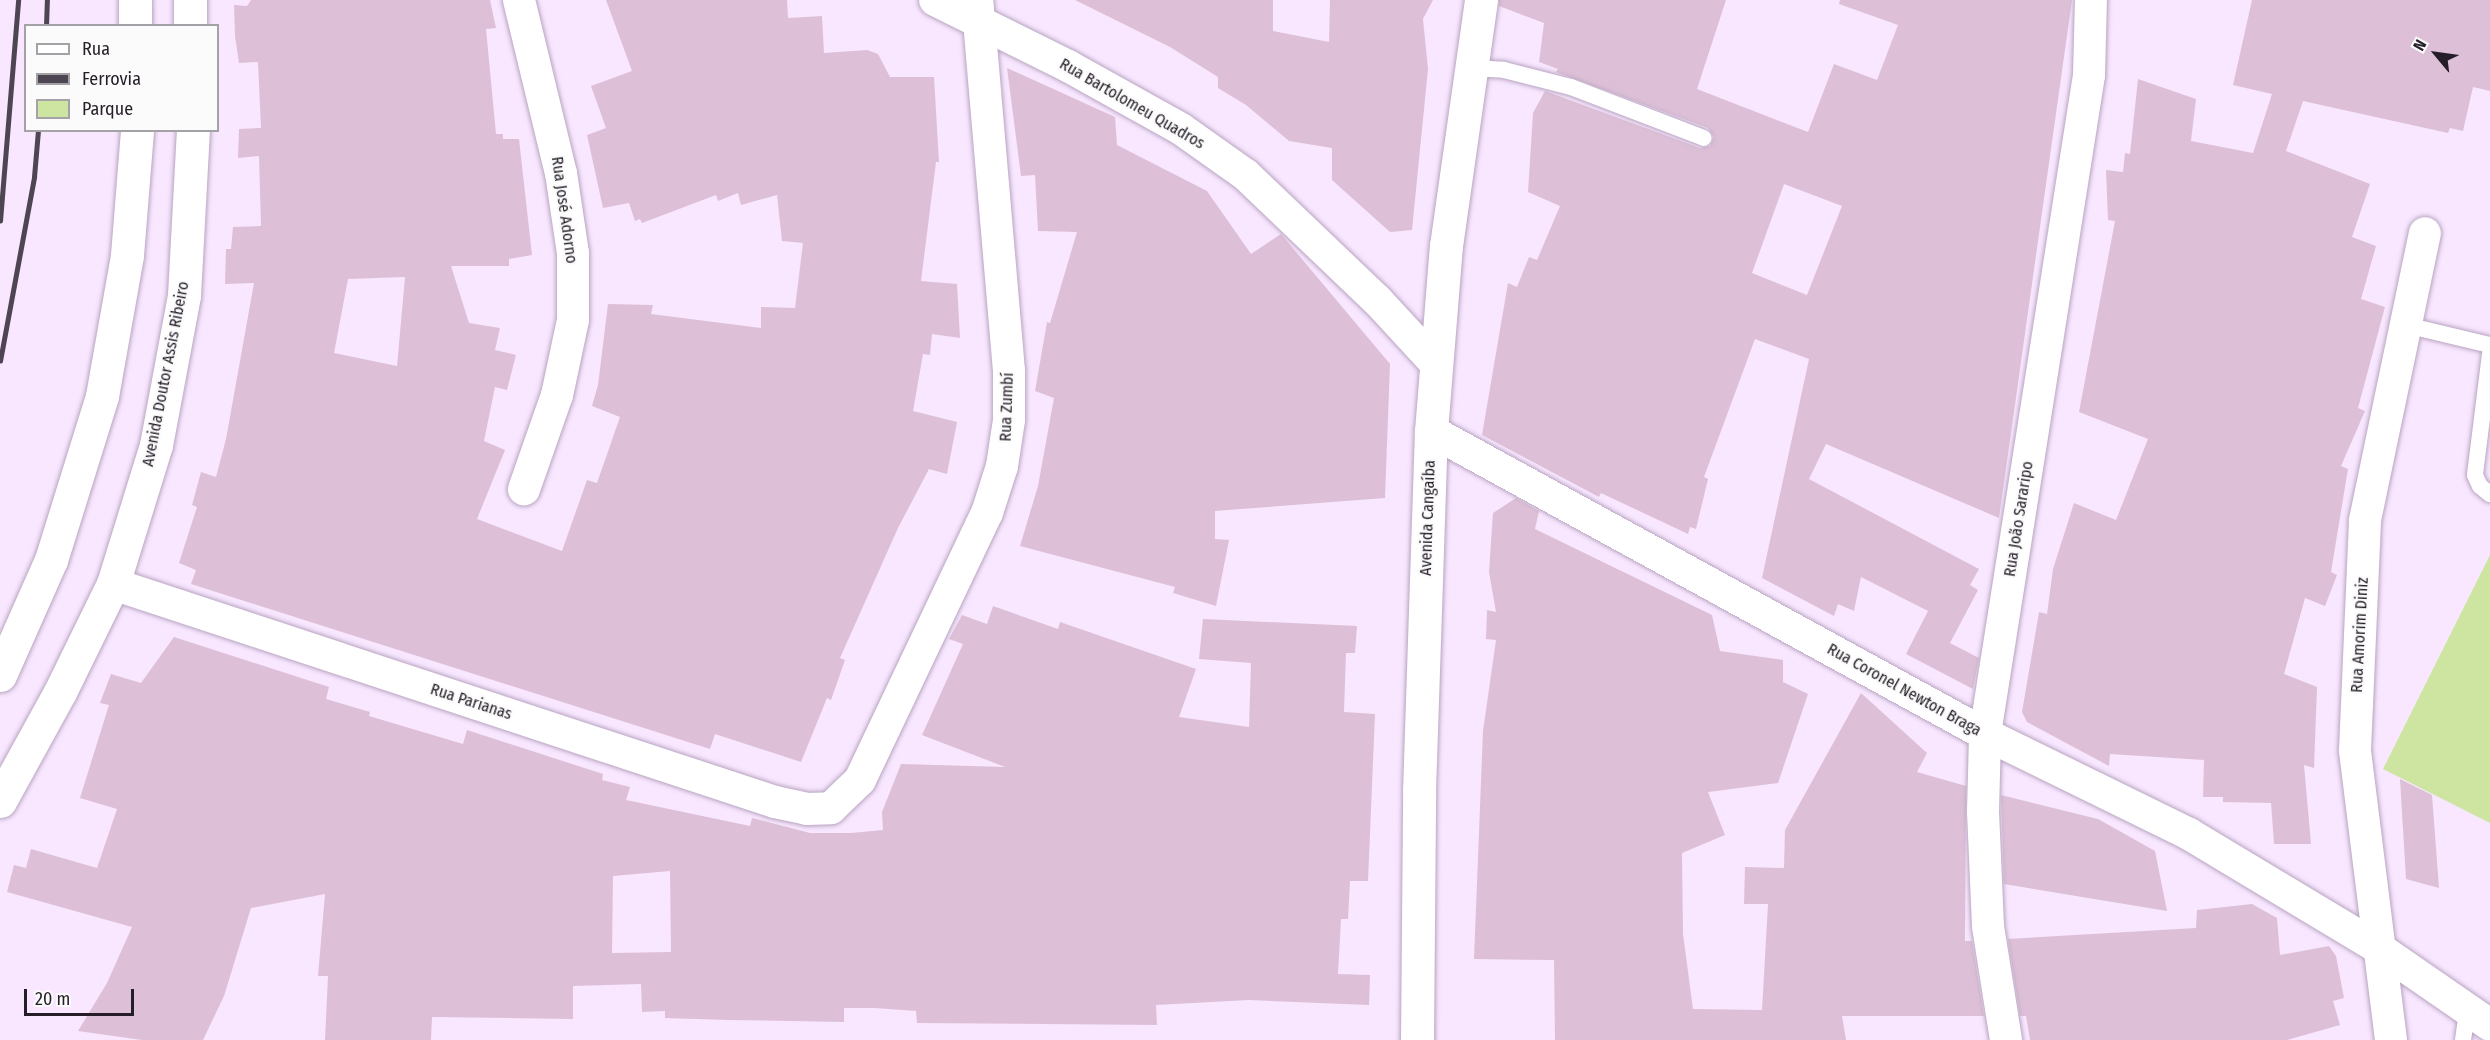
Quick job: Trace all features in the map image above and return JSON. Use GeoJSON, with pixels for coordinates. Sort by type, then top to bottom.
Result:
{"type":"FeatureCollection","features":[{"type":"Feature","properties":{"kind":"main road"},"geometry":{"type":"LineString","coordinates":[[135,0],[135,24]]}},
{"type":"Feature","properties":{"kind":"main road"},"geometry":{"type":"LineString","coordinates":[[190,0],[190,24]]}},
{"type":"Feature","properties":{"kind":"main road","name":"Avenida Cangaíba"},"geometry":{"type":"LineString","coordinates":[[1417,1040],[1419,791],[1431,431],[1446,246],[1481,0]]}},
{"type":"Feature","properties":{"kind":"main road"},"geometry":{"type":"LineString","coordinates":[[0,675],[51,560],[102,396],[127,255],[136,132]]}},
{"type":"Feature","properties":{"kind":"main road","name":"Avenida Doutor Assis Ribeiro"},"geometry":{"type":"LineString","coordinates":[[0,801],[60,692],[113,584],[156,445],[184,295],[192,132]]}},
{"type":"Feature","properties":{"kind":"street","name":"Rua José Adorno"},"geometry":{"type":"LineString","coordinates":[[519,0],[561,173],[573,253],[573,320],[557,395],[524,489]]}},
{"type":"Feature","properties":{"kind":"street","name":"Rua Bartolomeu Quadros"},"geometry":{"type":"LineString","coordinates":[[935,0],[977,11],[1181,129],[1246,175],[1377,300],[1436,364]]}},
{"type":"Feature","properties":{"kind":"street","name":"Rua João Sararipo"},"geometry":{"type":"LineString","coordinates":[[2006,1040],[1988,926],[1983,812],[1985,735],[2089,75],[2091,0]]}},
{"type":"Feature","properties":{"kind":"street","name":"Rua Zumbí"},"geometry":{"type":"LineString","coordinates":[[831,808],[860,780],[987,513],[1002,466],[1010,420],[1009,371],[977,11]]}},
{"type":"Feature","properties":{"kind":"street","name":"Rua Amorim Diniz"},"geometry":{"type":"LineString","coordinates":[[2391,1040],[2378,948],[2355,738],[2365,520],[2425,233]]}},
{"type":"Feature","properties":{"kind":"street","name":"Rua Coronel Newton Braga"},"geometry":{"type":"LineString","coordinates":[[1431,431],[1985,735],[2189,834],[2378,948],[2473,1026]]}},
{"type":"Feature","properties":{"kind":"street","name":"Rua Parianas"},"geometry":{"type":"LineString","coordinates":[[113,584],[775,802],[807,809],[831,808]]}},
{"type":"Feature","properties":{"kind":"lane"},"geometry":{"type":"LineString","coordinates":[[1471,68],[1527,75],[1571,87],[1704,138]]}},
{"type":"Feature","properties":{"kind":"lane"},"geometry":{"type":"LineString","coordinates":[[2406,325],[2490,345]]}},
{"type":"Feature","properties":{"kind":"lane"},"geometry":{"type":"LineString","coordinates":[[2490,354],[2475,475],[2480,486],[2490,494]]}},
{"type":"Feature","properties":{"kind":"green space"},"geometry":{"type":"Polygon","coordinates":[[[2490,555],[2490,823],[2383,769],[2490,555]]]}},
{"type":"Feature","properties":{"kind":"building"},"geometry":{"type":"Polygon","coordinates":[[[251,0],[490,0],[496,28],[486,29],[496,134],[503,134],[503,139],[519,139],[532,255],[509,259],[509,266],[451,266],[469,323],[500,328],[495,350],[516,355],[507,390],[495,387],[484,441],[505,450],[477,519],[562,551],[587,480],[597,483],[620,417],[592,406],[598,385],[608,304],[653,305],[651,314],[761,328],[761,307],[795,308],[803,243],[782,241],[777,195],[741,205],[738,193],[718,201],[716,195],[642,223],[640,219],[635,221],[629,203],[603,208],[587,135],[606,128],[591,86],[632,71],[606,0],[787,0],[788,18],[822,16],[824,53],[867,50],[878,54],[890,77],[934,77],[939,162],[936,162],[921,281],[957,284],[960,338],[932,334],[930,355],[923,354],[913,411],[957,422],[947,474],[929,469],[898,528],[840,658],[845,660],[831,700],[827,698],[801,762],[715,734],[710,749],[191,584],[196,570],[179,563],[197,507],[192,505],[201,472],[216,477],[226,439],[254,283],[225,284],[226,249],[231,249],[233,227],[261,226],[259,156],[238,158],[239,129],[261,128],[258,62],[239,63],[235,36],[234,5],[247,6],[251,0]],[[405,277],[348,279],[334,353],[397,366],[405,277]]]}},
{"type":"Feature","properties":{"kind":"building"},"geometry":{"type":"Polygon","coordinates":[[[1075,0],[1273,0],[1273,31],[1329,42],[1330,0],[1433,0],[1423,19],[1428,69],[1412,230],[1390,232],[1332,180],[1332,148],[1289,141],[1246,105],[1218,88],[1218,77],[1170,47],[1075,0]]]}},
{"type":"Feature","properties":{"kind":"building"},"geometry":{"type":"Polygon","coordinates":[[[1499,0],[1726,0],[1697,89],[1808,132],[1834,64],[1877,80],[1898,25],[1839,4],[1840,0],[2072,0],[1999,518],[1826,444],[1809,479],[1979,569],[1970,585],[1978,590],[1950,643],[1979,658],[1973,689],[1906,654],[1928,611],[1861,577],[1854,611],[1838,604],[1834,616],[1762,578],[1809,359],[1755,339],[1704,477],[1708,479],[1696,529],[1690,527],[1688,534],[1601,493],[1599,497],[1482,435],[1508,283],[1517,287],[1529,257],[1537,260],[1560,206],[1528,192],[1533,113],[1545,91],[1700,148],[1710,146],[1714,137],[1708,128],[1556,72],[1558,69],[1539,62],[1544,23],[1499,6],[1499,0]],[[1784,184],[1752,273],[1807,295],[1842,206],[1784,184]]]}},
{"type":"Feature","properties":{"kind":"building"},"geometry":{"type":"Polygon","coordinates":[[[2252,0],[2490,0],[2490,91],[2473,87],[2463,131],[2450,128],[2448,133],[2303,101],[2286,151],[2370,184],[2352,237],[2376,246],[2361,299],[2385,307],[2358,408],[2365,411],[2341,466],[2348,469],[2331,572],[2337,575],[2325,606],[2305,598],[2284,674],[2317,687],[2314,768],[2304,765],[2311,844],[2274,844],[2271,803],[2223,802],[2223,797],[2203,797],[2204,760],[2110,754],[2109,766],[2027,722],[2022,712],[2039,612],[2047,614],[2053,569],[2074,503],[2116,520],[2148,439],[2079,412],[2115,221],[2108,220],[2106,170],[2123,172],[2125,153],[2130,154],[2138,79],[2196,99],[2191,141],[2253,153],[2272,94],[2233,85],[2252,0]]]}},
{"type":"Feature","properties":{"kind":"building"},"geometry":{"type":"Polygon","coordinates":[[[1007,68],[1115,117],[1117,145],[1207,191],[1251,254],[1281,234],[1390,364],[1385,498],[1215,511],[1215,539],[1229,540],[1216,606],[1173,593],[1175,587],[1020,546],[1038,486],[1054,398],[1035,391],[1047,322],[1050,323],[1077,232],[1038,231],[1035,175],[1021,176],[1007,68]]]}},
{"type":"Feature","properties":{"kind":"building"},"geometry":{"type":"Polygon","coordinates":[[[1516,498],[1539,511],[1535,529],[1712,615],[1720,651],[1783,660],[1783,682],[1808,694],[1778,783],[1708,792],[1725,835],[1682,853],[1683,934],[1693,1009],[1762,1010],[1768,904],[1744,904],[1745,867],[1784,868],[1785,830],[1861,693],[1927,753],[1917,772],[1966,786],[1965,941],[1972,941],[1984,1016],[1842,1016],[1846,1040],[1555,1040],[1554,960],[1474,959],[1483,731],[1496,640],[1486,639],[1487,610],[1496,612],[1489,572],[1493,513],[1516,498]]]}},
{"type":"Feature","properties":{"kind":"building"},"geometry":{"type":"Polygon","coordinates":[[[993,606],[1058,629],[1060,622],[1196,669],[1179,717],[1249,727],[1251,663],[1199,659],[1203,619],[1357,626],[1355,653],[1346,653],[1344,712],[1375,714],[1368,881],[1350,881],[1348,919],[1341,919],[1338,974],[1370,975],[1369,1005],[1249,1000],[1156,1005],[1157,1025],[917,1023],[916,1011],[875,1008],[844,1008],[844,1022],[728,1020],[665,1018],[665,1011],[642,1012],[641,984],[573,986],[573,1019],[432,1017],[431,1040],[325,1040],[328,976],[318,976],[325,894],[251,908],[224,996],[203,1040],[142,1040],[78,1031],[107,983],[132,927],[7,892],[14,865],[26,868],[31,849],[97,868],[117,809],[80,798],[109,705],[100,703],[111,674],[141,683],[174,637],[329,687],[326,699],[370,712],[369,716],[463,744],[467,730],[603,774],[602,780],[630,787],[626,800],[750,826],[752,818],[810,833],[851,833],[883,830],[882,812],[901,764],[1005,767],[922,735],[963,644],[949,639],[962,615],[987,624],[993,606]],[[670,871],[613,876],[612,953],[671,952],[670,871]]]}},
{"type":"Feature","properties":{"kind":"building"},"geometry":{"type":"Polygon","coordinates":[[[2400,779],[2432,795],[2439,888],[2406,879],[2400,779]]]}},
{"type":"Feature","properties":{"kind":"building"},"geometry":{"type":"Polygon","coordinates":[[[2001,795],[2098,819],[2155,851],[2167,911],[2004,884],[2001,795]]]}},
{"type":"Feature","properties":{"kind":"building"},"geometry":{"type":"Polygon","coordinates":[[[2252,904],[2277,918],[2280,955],[2329,946],[2336,956],[2344,998],[2333,1001],[2340,1025],[2287,1040],[2030,1040],[2026,1016],[2020,1016],[2008,939],[2196,928],[2197,910],[2252,904]]]}},
{"type":"Feature","properties":{"kind":"railway"},"geometry":{"type":"LineString","coordinates":[[0,221],[18,0]]}},
{"type":"Feature","properties":{"kind":"railway"},"geometry":{"type":"LineString","coordinates":[[46,24],[47,0]]}},
{"type":"Feature","properties":{"kind":"railway"},"geometry":{"type":"LineString","coordinates":[[0,361],[34,177],[38,132]]}}]}
